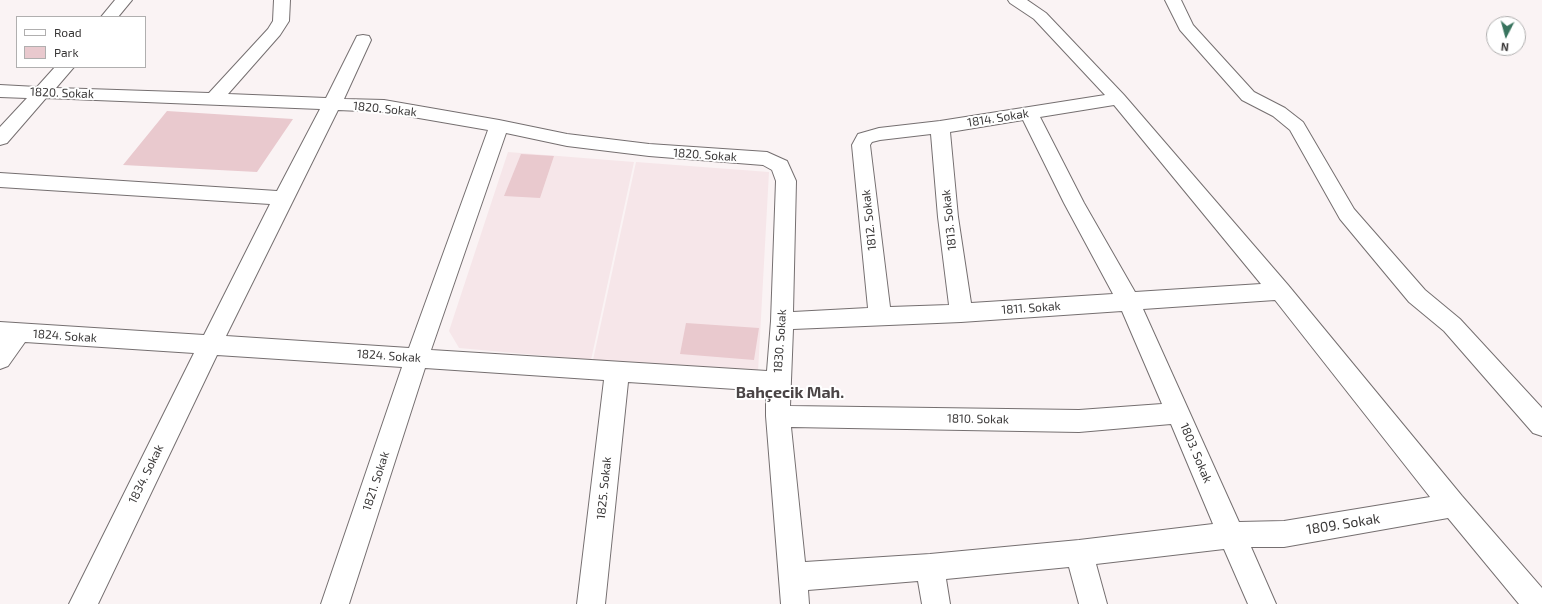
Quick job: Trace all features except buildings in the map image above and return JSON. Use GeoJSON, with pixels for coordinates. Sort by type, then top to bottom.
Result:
{"type":"FeatureCollection","features":[{"type":"Feature","properties":{"kind":"street"},"geometry":{"type":"LineString","coordinates":[[110,16],[124,0]]}},
{"type":"Feature","properties":{"kind":"street"},"geometry":{"type":"LineString","coordinates":[[214,99],[274,32],[280,21],[282,0]]}},
{"type":"Feature","properties":{"kind":"street"},"geometry":{"type":"LineString","coordinates":[[1016,0],[1036,8],[1118,99],[1280,291],[1453,505],[1537,604]]}},
{"type":"Feature","properties":{"kind":"street"},"geometry":{"type":"LineString","coordinates":[[1173,0],[1186,26],[1248,96],[1280,112],[1297,126],[1347,214],[1417,296],[1452,325],[1542,425]]}},
{"type":"Feature","properties":{"kind":"street","name":"1834. Sokak"},"geometry":{"type":"LineString","coordinates":[[83,604],[210,345],[363,40]]}},
{"type":"Feature","properties":{"kind":"street"},"geometry":{"type":"LineString","coordinates":[[0,139],[64,68]]}},
{"type":"Feature","properties":{"kind":"street","name":"1820. Sokak"},"geometry":{"type":"LineString","coordinates":[[0,91],[384,106],[499,126],[567,140],[642,150],[767,159]]}},
{"type":"Feature","properties":{"kind":"street","name":"1814. Sokak"},"geometry":{"type":"LineString","coordinates":[[879,134],[940,127],[1118,99]]}},
{"type":"Feature","properties":{"kind":"street","name":"1803. Sokak"},"geometry":{"type":"LineString","coordinates":[[1029,113],[1074,204],[1129,302],[1262,604]]}},
{"type":"Feature","properties":{"kind":"street","name":"1821. Sokak"},"geometry":{"type":"LineString","coordinates":[[335,604],[417,358],[499,126]]}},
{"type":"Feature","properties":{"kind":"street","name":"1813. Sokak"},"geometry":{"type":"LineString","coordinates":[[940,127],[948,217],[961,313]]}},
{"type":"Feature","properties":{"kind":"street","name":"1812. Sokak"},"geometry":{"type":"LineString","coordinates":[[879,134],[865,138],[861,145],[880,317]]}},
{"type":"Feature","properties":{"kind":"street","name":"1830. Sokak"},"geometry":{"type":"LineString","coordinates":[[767,159],[780,166],[786,182],[778,416],[795,604]]}},
{"type":"Feature","properties":{"kind":"street"},"geometry":{"type":"LineString","coordinates":[[0,180],[283,198]]}},
{"type":"Feature","properties":{"kind":"street","name":"1811. Sokak"},"geometry":{"type":"LineString","coordinates":[[782,321],[961,313],[1280,291]]}},
{"type":"Feature","properties":{"kind":"street"},"geometry":{"type":"LineString","coordinates":[[0,359],[9,332]]}},
{"type":"Feature","properties":{"kind":"street","name":"1824. Sokak"},"geometry":{"type":"LineString","coordinates":[[9,332],[778,382]]}},
{"type":"Feature","properties":{"kind":"street","name":"1825. Sokak"},"geometry":{"type":"LineString","coordinates":[[591,604],[617,372]]}},
{"type":"Feature","properties":{"kind":"street","name":"1810. Sokak"},"geometry":{"type":"LineString","coordinates":[[778,416],[1079,420],[1179,413]]}},
{"type":"Feature","properties":{"kind":"street","name":"1809. Sokak"},"geometry":{"type":"LineString","coordinates":[[793,577],[930,567],[1079,553],[1232,535],[1284,534],[1453,505]]}},
{"type":"Feature","properties":{"kind":"street"},"geometry":{"type":"LineString","coordinates":[[1079,553],[1093,604]]}},
{"type":"Feature","properties":{"kind":"street"},"geometry":{"type":"LineString","coordinates":[[930,567],[936,604]]}},
{"type":"Feature","properties":{"kind":"shaded area"},"geometry":{"type":"Polygon","coordinates":[[[508,152],[634,162],[591,360],[459,348],[449,331],[508,152]]]}},
{"type":"Feature","properties":{"kind":"shaded area"},"geometry":{"type":"Polygon","coordinates":[[[636,162],[769,172],[758,372],[593,360],[636,162]]]}},
{"type":"Feature","properties":{"kind":"green space"},"geometry":{"type":"Polygon","coordinates":[[[167,111],[293,119],[257,172],[123,165],[167,111]]]}},
{"type":"Feature","properties":{"kind":"green space"},"geometry":{"type":"Polygon","coordinates":[[[521,154],[554,156],[540,198],[504,196],[521,154]]]}},
{"type":"Feature","properties":{"kind":"green space"},"geometry":{"type":"Polygon","coordinates":[[[686,323],[759,328],[754,360],[680,354],[686,323]]]}},
{"type":"Feature","properties":{"kind":"district","name":"Bahçecik Mah."},"geometry":{"type":"Point","coordinates":[790,393]}}]}
